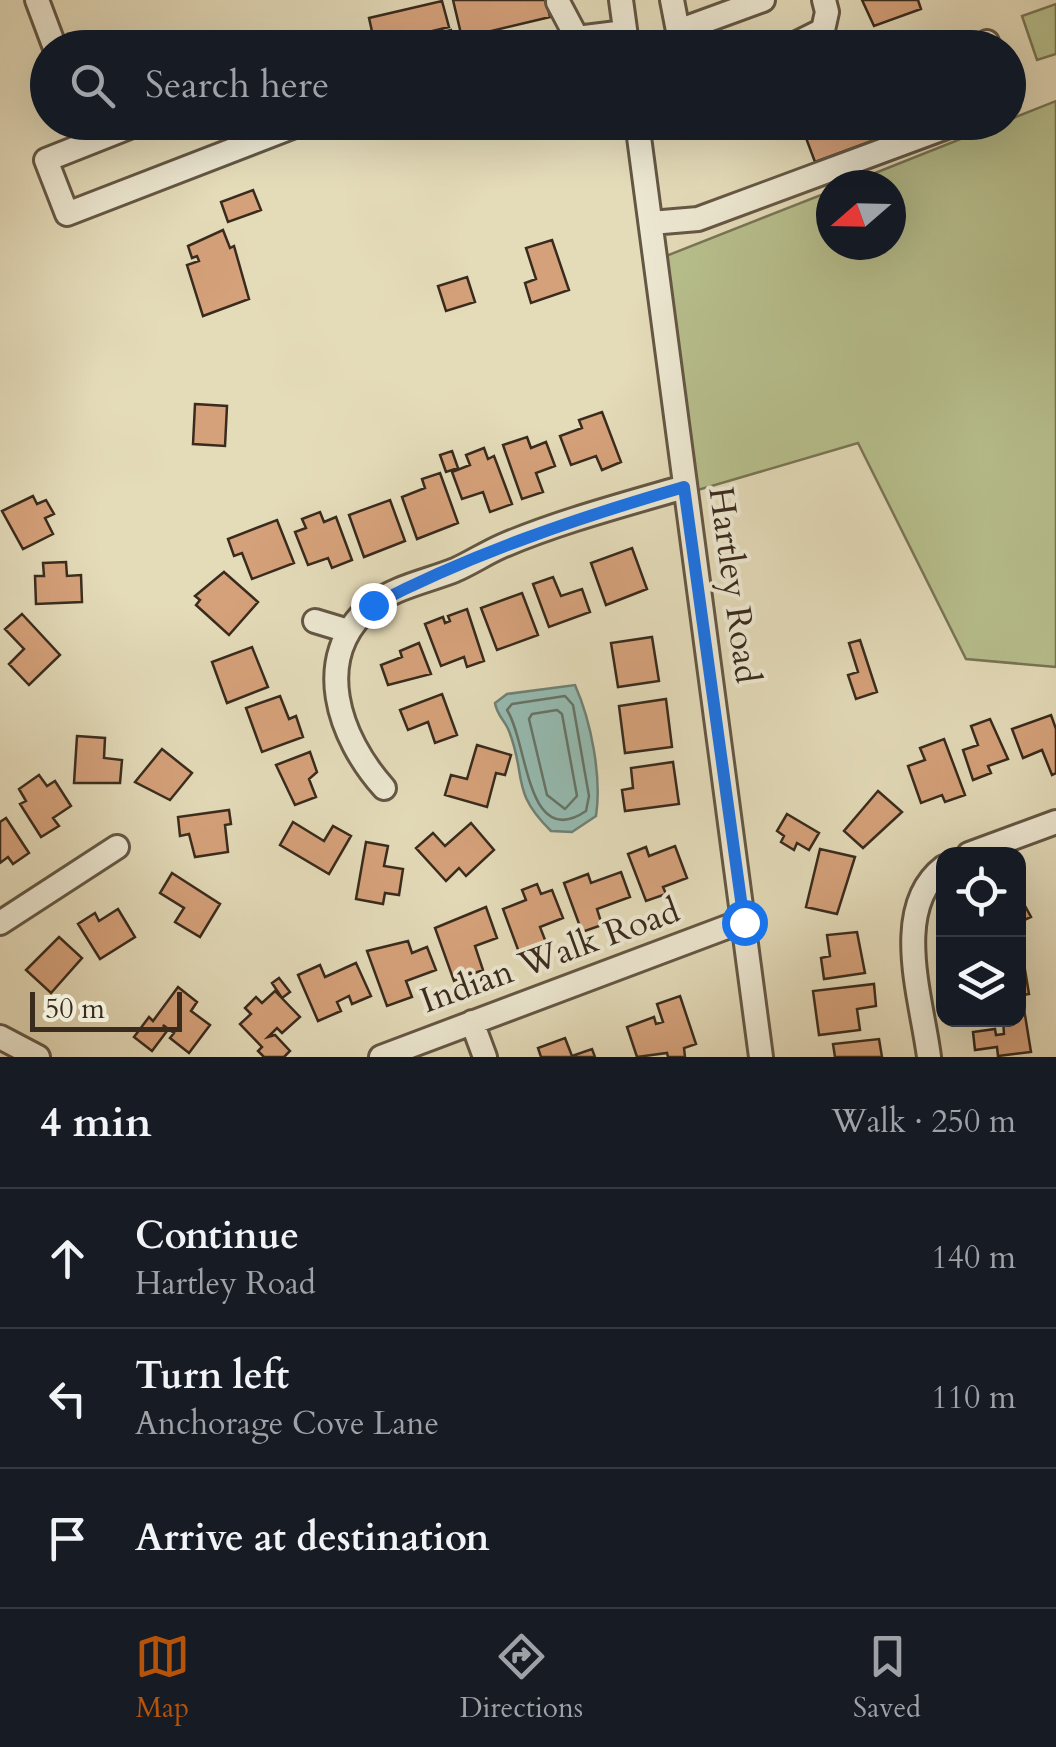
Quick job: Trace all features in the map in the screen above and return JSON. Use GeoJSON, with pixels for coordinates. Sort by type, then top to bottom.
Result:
{"type":"FeatureCollection","features":[{"type":"Feature","properties":{"kind":"street"},"geometry":{"type":"LineString","coordinates":[[37,0],[49,30]]}},
{"type":"Feature","properties":{"kind":"street"},"geometry":{"type":"LineString","coordinates":[[621,0],[625,30]]}},
{"type":"Feature","properties":{"kind":"street"},"geometry":{"type":"LineString","coordinates":[[672,0],[678,30]]}},
{"type":"Feature","properties":{"kind":"street"},"geometry":{"type":"LineString","coordinates":[[699,30],[762,0]]}},
{"type":"Feature","properties":{"kind":"street"},"geometry":{"type":"LineString","coordinates":[[823,30],[827,12],[824,0]]}},
{"type":"Feature","properties":{"kind":"street"},"geometry":{"type":"LineString","coordinates":[[558,2],[566,30]]}},
{"type":"Feature","properties":{"kind":"street"},"geometry":{"type":"LineString","coordinates":[[96,140],[46,160],[67,214],[258,140]]}},
{"type":"Feature","properties":{"kind":"street","name":"Hartley Road"},"geometry":{"type":"LineString","coordinates":[[639,140],[761,1057]]}},
{"type":"Feature","properties":{"kind":"street"},"geometry":{"type":"LineString","coordinates":[[651,223],[698,220],[912,140]]}},
{"type":"Feature","properties":{"kind":"street"},"geometry":{"type":"LineString","coordinates":[[384,788],[357,758],[338,707],[338,672],[348,632],[373,605],[502,546],[600,510],[684,487]]}},
{"type":"Feature","properties":{"kind":"street"},"geometry":{"type":"LineString","coordinates":[[315,621],[348,632]]}},
{"type":"Feature","properties":{"kind":"street"},"geometry":{"type":"LineString","coordinates":[[989,847],[1056,822]]}},
{"type":"Feature","properties":{"kind":"street"},"geometry":{"type":"LineString","coordinates":[[0,923],[116,846]]}},
{"type":"Feature","properties":{"kind":"street"},"geometry":{"type":"LineString","coordinates":[[929,1057],[914,933],[918,899],[936,877]]}},
{"type":"Feature","properties":{"kind":"street","name":"Indian Walk Road"},"geometry":{"type":"LineString","coordinates":[[380,1057],[744,922]]}},
{"type":"Feature","properties":{"kind":"street"},"geometry":{"type":"LineString","coordinates":[[472,1022],[485,1057]]}},
{"type":"Feature","properties":{"kind":"street"},"geometry":{"type":"LineString","coordinates":[[0,1037],[38,1057]]}},
{"type":"Feature","properties":{"kind":"green space"},"geometry":{"type":"Polygon","coordinates":[[[1056,4],[1056,54],[1037,60],[1022,16],[1056,4]]]}},
{"type":"Feature","properties":{"kind":"green space"},"geometry":{"type":"Polygon","coordinates":[[[1056,101],[1056,667],[966,659],[858,443],[698,490],[666,256],[816,197],[816,260],[906,260],[906,170],[883,170],[958,140],[1026,140],[1026,113],[1056,101]]]}},
{"type":"Feature","properties":{"kind":"water"},"geometry":{"type":"Polygon","coordinates":[[[575,685],[594,749],[596,816],[572,832],[551,831],[524,794],[514,747],[495,703],[507,694],[575,685]]]}},
{"type":"Feature","properties":{"kind":"building"},"geometry":{"type":"Polygon","coordinates":[[[453,0],[565,0],[547,4],[550,17],[496,30],[460,30],[453,0]]]}},
{"type":"Feature","properties":{"kind":"building"},"geometry":{"type":"Polygon","coordinates":[[[862,0],[918,0],[921,9],[874,26],[862,0]]]}},
{"type":"Feature","properties":{"kind":"building"},"geometry":{"type":"Polygon","coordinates":[[[442,1],[449,27],[372,30],[369,18],[442,1]]]}},
{"type":"Feature","properties":{"kind":"building"},"geometry":{"type":"Polygon","coordinates":[[[807,140],[875,140],[815,162],[807,140]]]}},
{"type":"Feature","properties":{"kind":"building"},"geometry":{"type":"Polygon","coordinates":[[[253,190],[261,210],[228,222],[221,202],[253,190]]]}},
{"type":"Feature","properties":{"kind":"building"},"geometry":{"type":"Polygon","coordinates":[[[223,230],[230,248],[234,246],[249,299],[203,316],[187,265],[199,261],[197,256],[192,258],[188,246],[223,230]]]}},
{"type":"Feature","properties":{"kind":"building"},"geometry":{"type":"Polygon","coordinates":[[[552,240],[569,290],[531,303],[525,283],[536,279],[526,248],[552,240]]]}},
{"type":"Feature","properties":{"kind":"building"},"geometry":{"type":"Polygon","coordinates":[[[467,277],[475,302],[446,311],[438,286],[467,277]]]}},
{"type":"Feature","properties":{"kind":"building"},"geometry":{"type":"Polygon","coordinates":[[[195,404],[227,406],[225,446],[193,444],[195,404]]]}},
{"type":"Feature","properties":{"kind":"building"},"geometry":{"type":"Polygon","coordinates":[[[602,412],[621,462],[602,470],[596,456],[571,465],[560,436],[582,428],[579,420],[602,412]]]}},
{"type":"Feature","properties":{"kind":"building"},"geometry":{"type":"Polygon","coordinates":[[[527,437],[531,448],[546,442],[555,466],[536,473],[543,492],[522,499],[503,445],[527,437]]]}},
{"type":"Feature","properties":{"kind":"building"},"geometry":{"type":"Polygon","coordinates":[[[484,448],[488,459],[494,456],[512,504],[490,512],[483,492],[462,499],[452,472],[470,465],[466,455],[484,448]]]}},
{"type":"Feature","properties":{"kind":"building"},"geometry":{"type":"Polygon","coordinates":[[[452,451],[458,468],[446,472],[440,455],[452,451]]]}},
{"type":"Feature","properties":{"kind":"building"},"geometry":{"type":"Polygon","coordinates":[[[440,473],[458,523],[417,539],[402,497],[425,488],[422,479],[440,473]]]}},
{"type":"Feature","properties":{"kind":"building"},"geometry":{"type":"Polygon","coordinates":[[[33,496],[37,504],[46,500],[54,514],[45,518],[53,534],[23,549],[2,511],[33,496]]]}},
{"type":"Feature","properties":{"kind":"building"},"geometry":{"type":"Polygon","coordinates":[[[390,500],[405,541],[364,557],[349,515],[390,500]]]}},
{"type":"Feature","properties":{"kind":"building"},"geometry":{"type":"Polygon","coordinates":[[[320,512],[324,522],[336,517],[352,560],[332,568],[328,558],[308,565],[295,532],[306,528],[302,519],[320,512]]]}},
{"type":"Feature","properties":{"kind":"building"},"geometry":{"type":"Polygon","coordinates":[[[277,520],[294,563],[252,579],[242,553],[234,556],[228,539],[277,520]]]}},
{"type":"Feature","properties":{"kind":"building"},"geometry":{"type":"Polygon","coordinates":[[[632,548],[647,589],[606,605],[591,563],[632,548]]]}},
{"type":"Feature","properties":{"kind":"building"},"geometry":{"type":"Polygon","coordinates":[[[66,562],[67,576],[81,575],[82,602],[36,604],[35,576],[44,576],[43,563],[66,562]]]}},
{"type":"Feature","properties":{"kind":"building"},"geometry":{"type":"Polygon","coordinates":[[[224,572],[258,602],[229,635],[196,605],[200,600],[195,596],[224,572]]]}},
{"type":"Feature","properties":{"kind":"building"},"geometry":{"type":"Polygon","coordinates":[[[553,577],[561,596],[582,589],[590,612],[549,627],[533,584],[553,577]]]}},
{"type":"Feature","properties":{"kind":"building"},"geometry":{"type":"Polygon","coordinates":[[[522,593],[538,635],[497,650],[481,608],[522,593]]]}},
{"type":"Feature","properties":{"kind":"building"},"geometry":{"type":"Polygon","coordinates":[[[467,609],[484,661],[467,667],[464,657],[441,666],[425,624],[443,617],[445,623],[450,621],[448,616],[467,609]]]}},
{"type":"Feature","properties":{"kind":"building"},"geometry":{"type":"Polygon","coordinates":[[[22,614],[60,655],[29,685],[9,664],[24,649],[5,629],[22,614]]]}},
{"type":"Feature","properties":{"kind":"building"},"geometry":{"type":"Polygon","coordinates":[[[652,637],[659,681],[618,687],[611,643],[652,637]]]}},
{"type":"Feature","properties":{"kind":"building"},"geometry":{"type":"Polygon","coordinates":[[[860,640],[877,692],[856,699],[848,675],[858,672],[849,643],[860,640]]]}},
{"type":"Feature","properties":{"kind":"building"},"geometry":{"type":"Polygon","coordinates":[[[419,643],[431,674],[388,685],[381,665],[402,657],[400,651],[419,643]]]}},
{"type":"Feature","properties":{"kind":"building"},"geometry":{"type":"Polygon","coordinates":[[[252,647],[268,687],[227,703],[212,662],[252,647]]]}},
{"type":"Feature","properties":{"kind":"building"},"geometry":{"type":"Polygon","coordinates":[[[442,694],[457,735],[435,743],[428,722],[408,730],[400,710],[442,694]]]}},
{"type":"Feature","properties":{"kind":"building"},"geometry":{"type":"Polygon","coordinates":[[[280,696],[289,719],[296,716],[303,737],[262,752],[246,708],[280,696]]]}},
{"type":"Feature","properties":{"kind":"building"},"geometry":{"type":"Polygon","coordinates":[[[666,699],[672,747],[625,753],[619,706],[666,699]]]}},
{"type":"Feature","properties":{"kind":"building"},"geometry":{"type":"Polygon","coordinates":[[[1051,715],[1056,729],[1056,773],[1052,775],[1042,750],[1023,758],[1012,729],[1051,715]]]}},
{"type":"Feature","properties":{"kind":"building"},"geometry":{"type":"Polygon","coordinates":[[[990,719],[1008,759],[988,766],[991,773],[973,780],[963,750],[978,745],[971,726],[990,719]]]}},
{"type":"Feature","properties":{"kind":"building"},"geometry":{"type":"Polygon","coordinates":[[[77,736],[105,738],[104,758],[122,760],[120,783],[74,783],[77,736]]]}},
{"type":"Feature","properties":{"kind":"building"},"geometry":{"type":"Polygon","coordinates":[[[944,739],[965,795],[945,802],[942,795],[921,803],[908,766],[925,760],[920,748],[944,739]]]}},
{"type":"Feature","properties":{"kind":"building"},"geometry":{"type":"Polygon","coordinates":[[[477,745],[511,755],[505,775],[496,773],[487,807],[445,795],[451,775],[467,779],[477,745]]]}},
{"type":"Feature","properties":{"kind":"building"},"geometry":{"type":"Polygon","coordinates":[[[162,749],[192,773],[170,800],[135,782],[162,749]]]}},
{"type":"Feature","properties":{"kind":"building"},"geometry":{"type":"Polygon","coordinates":[[[310,752],[317,772],[309,779],[316,797],[295,805],[276,765],[310,752]]]}},
{"type":"Feature","properties":{"kind":"building"},"geometry":{"type":"Polygon","coordinates":[[[673,762],[679,804],[625,811],[622,790],[633,788],[631,768],[673,762]]]}},
{"type":"Feature","properties":{"kind":"building"},"geometry":{"type":"Polygon","coordinates":[[[39,775],[47,786],[55,781],[71,806],[53,818],[59,826],[41,837],[20,804],[26,801],[19,789],[39,775]]]}},
{"type":"Feature","properties":{"kind":"building"},"geometry":{"type":"Polygon","coordinates":[[[878,791],[902,812],[863,848],[844,831],[878,791]]]}},
{"type":"Feature","properties":{"kind":"building"},"geometry":{"type":"Polygon","coordinates":[[[229,810],[231,824],[225,825],[228,852],[195,857],[189,834],[180,836],[178,817],[229,810]]]}},
{"type":"Feature","properties":{"kind":"building"},"geometry":{"type":"Polygon","coordinates":[[[787,814],[819,833],[809,850],[797,843],[794,850],[781,842],[784,836],[777,831],[787,814]]]}},
{"type":"Feature","properties":{"kind":"building"},"geometry":{"type":"Polygon","coordinates":[[[6,818],[29,853],[13,864],[8,857],[0,863],[0,822],[6,818]]]}},
{"type":"Feature","properties":{"kind":"building"},"geometry":{"type":"Polygon","coordinates":[[[293,822],[324,841],[333,826],[351,836],[329,874],[280,845],[293,822]]]}},
{"type":"Feature","properties":{"kind":"building"},"geometry":{"type":"Polygon","coordinates":[[[471,823],[494,850],[466,876],[459,868],[446,881],[416,848],[433,833],[445,846],[471,823]]]}},
{"type":"Feature","properties":{"kind":"building"},"geometry":{"type":"Polygon","coordinates":[[[366,842],[388,846],[384,866],[403,869],[399,895],[385,893],[383,904],[356,899],[366,842]]]}},
{"type":"Feature","properties":{"kind":"building"},"geometry":{"type":"Polygon","coordinates":[[[675,846],[687,878],[663,887],[666,894],[646,901],[628,854],[646,847],[649,856],[675,846]]]}},
{"type":"Feature","properties":{"kind":"building"},"geometry":{"type":"Polygon","coordinates":[[[820,849],[855,857],[837,914],[806,907],[820,849]]]}},
{"type":"Feature","properties":{"kind":"building"},"geometry":{"type":"Polygon","coordinates":[[[621,872],[630,897],[597,909],[602,925],[582,932],[564,883],[588,874],[591,883],[621,872]]]}},
{"type":"Feature","properties":{"kind":"building"},"geometry":{"type":"Polygon","coordinates":[[[172,873],[220,904],[200,937],[175,922],[184,908],[160,893],[172,873]]]}},
{"type":"Feature","properties":{"kind":"building"},"geometry":{"type":"Polygon","coordinates":[[[537,884],[541,894],[552,890],[563,918],[540,927],[547,945],[520,955],[503,909],[526,900],[522,890],[537,884]]]}},
{"type":"Feature","properties":{"kind":"building"},"geometry":{"type":"Polygon","coordinates":[[[486,907],[497,938],[475,946],[483,970],[454,981],[435,928],[486,907]]]}},
{"type":"Feature","properties":{"kind":"building"},"geometry":{"type":"Polygon","coordinates":[[[118,909],[135,937],[100,959],[78,924],[95,913],[99,921],[118,909]]]}},
{"type":"Feature","properties":{"kind":"building"},"geometry":{"type":"Polygon","coordinates":[[[857,932],[865,973],[824,979],[821,958],[830,956],[827,935],[857,932]]]}},
{"type":"Feature","properties":{"kind":"building"},"geometry":{"type":"Polygon","coordinates":[[[59,937],[82,958],[51,993],[26,970],[59,937]]]}},
{"type":"Feature","properties":{"kind":"building"},"geometry":{"type":"Polygon","coordinates":[[[408,941],[412,953],[427,947],[436,970],[406,981],[412,997],[387,1006],[367,951],[408,941]]]}},
{"type":"Feature","properties":{"kind":"building"},"geometry":{"type":"Polygon","coordinates":[[[356,963],[371,996],[352,1004],[349,996],[337,1002],[341,1011],[318,1021],[298,975],[320,965],[325,977],[356,963]]]}},
{"type":"Feature","properties":{"kind":"building"},"geometry":{"type":"Polygon","coordinates":[[[279,978],[290,992],[282,998],[272,983],[279,978]]]}},
{"type":"Feature","properties":{"kind":"building"},"geometry":{"type":"Polygon","coordinates":[[[874,984],[876,1006],[857,1009],[860,1030],[819,1035],[813,991],[874,984]]]}},
{"type":"Feature","properties":{"kind":"building"},"geometry":{"type":"Polygon","coordinates":[[[178,987],[197,1002],[191,1011],[210,1025],[189,1053],[170,1038],[174,1033],[163,1025],[167,1031],[152,1051],[134,1037],[149,1017],[153,1021],[178,987]]]}},
{"type":"Feature","properties":{"kind":"building"},"geometry":{"type":"Polygon","coordinates":[[[275,991],[300,1017],[282,1033],[277,1028],[268,1037],[275,1035],[290,1051],[284,1057],[264,1057],[258,1051],[262,1047],[240,1024],[251,1014],[245,1008],[256,997],[262,1003],[275,991]]]}},
{"type":"Feature","properties":{"kind":"building"},"geometry":{"type":"Polygon","coordinates":[[[680,996],[696,1044],[684,1048],[685,1057],[668,1057],[667,1053],[637,1057],[627,1027],[654,1017],[656,1024],[663,1022],[657,1004],[680,996]]]}},
{"type":"Feature","properties":{"kind":"building"},"geometry":{"type":"Polygon","coordinates":[[[1026,1021],[1031,1052],[998,1056],[997,1047],[975,1050],[973,1032],[995,1029],[996,1035],[1004,1034],[1004,1027],[1026,1027],[1026,1021]]]}},
{"type":"Feature","properties":{"kind":"building"},"geometry":{"type":"Polygon","coordinates":[[[565,1038],[572,1056],[592,1049],[595,1057],[541,1057],[538,1048],[565,1038]]]}},
{"type":"Feature","properties":{"kind":"building"},"geometry":{"type":"Polygon","coordinates":[[[879,1039],[882,1057],[835,1057],[833,1044],[879,1039]]]}},
{"type":"Feature","properties":{"kind":"route"},"geometry":{"type":"LineString","coordinates":[[373,605],[502,546],[600,510],[684,487],[744,922]]}}]}
